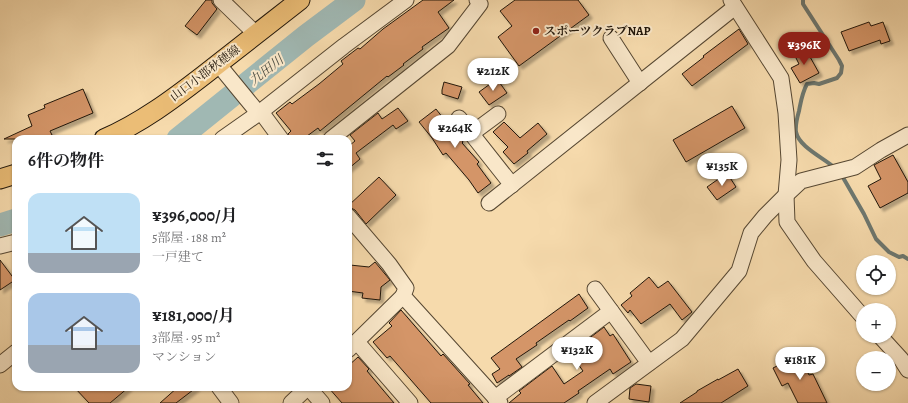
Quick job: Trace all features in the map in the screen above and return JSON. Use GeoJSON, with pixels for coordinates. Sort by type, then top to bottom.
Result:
{"type":"FeatureCollection","features":[{"type":"Feature","properties":{"kind":"main road","name":"山口小郡秋穂線"},"geometry":{"type":"LineString","coordinates":[[114,135],[153,112],[183,91],[223,70],[256,34],[300,0]]}},
{"type":"Feature","properties":{"kind":"main road"},"geometry":{"type":"LineString","coordinates":[[0,179],[12,175]]}},
{"type":"Feature","properties":{"kind":"street"},"geometry":{"type":"LineString","coordinates":[[221,0],[256,34]]}},
{"type":"Feature","properties":{"kind":"street"},"geometry":{"type":"LineString","coordinates":[[227,135],[406,0]]}},
{"type":"Feature","properties":{"kind":"street"},"geometry":{"type":"LineString","coordinates":[[336,135],[448,46],[480,4],[477,0]]}},
{"type":"Feature","properties":{"kind":"street"},"geometry":{"type":"LineString","coordinates":[[489,203],[640,83],[733,4],[781,78],[786,113],[789,160],[786,195],[787,222],[814,261],[856,308]]}},
{"type":"Feature","properties":{"kind":"street"},"geometry":{"type":"LineString","coordinates":[[611,38],[640,83]]}},
{"type":"Feature","properties":{"kind":"street"},"geometry":{"type":"LineString","coordinates":[[223,70],[257,111],[264,116],[278,135]]}},
{"type":"Feature","properties":{"kind":"street"},"geometry":{"type":"LineString","coordinates":[[471,134],[498,114]]}},
{"type":"Feature","properties":{"kind":"street"},"geometry":{"type":"LineString","coordinates":[[459,118],[512,185]]}},
{"type":"Feature","properties":{"kind":"street"},"geometry":{"type":"LineString","coordinates":[[604,400],[649,363],[682,339],[739,271],[751,233],[765,216],[786,195],[801,182],[855,167],[908,135]]}},
{"type":"Feature","properties":{"kind":"street"},"geometry":{"type":"LineString","coordinates":[[352,221],[389,264],[406,288],[403,296],[352,346],[410,403]]}},
{"type":"Feature","properties":{"kind":"street"},"geometry":{"type":"LineString","coordinates":[[0,246],[12,243]]}},
{"type":"Feature","properties":{"kind":"street"},"geometry":{"type":"LineString","coordinates":[[595,289],[649,363]]}},
{"type":"Feature","properties":{"kind":"street"},"geometry":{"type":"LineString","coordinates":[[403,296],[498,400],[611,311]]}},
{"type":"Feature","properties":{"kind":"street"},"geometry":{"type":"LineString","coordinates":[[886,343],[901,359],[908,370]]}},
{"type":"Feature","properties":{"kind":"street"},"geometry":{"type":"LineString","coordinates":[[0,365],[12,355]]}},
{"type":"Feature","properties":{"kind":"street"},"geometry":{"type":"LineString","coordinates":[[222,391],[231,403]]}},
{"type":"Feature","properties":{"kind":"street"},"geometry":{"type":"LineString","coordinates":[[291,403],[304,391]]}},
{"type":"Feature","properties":{"kind":"street"},"geometry":{"type":"LineString","coordinates":[[312,391],[322,403]]}},
{"type":"Feature","properties":{"kind":"building"},"geometry":{"type":"Polygon","coordinates":[[[206,0],[212,0],[212,3],[217,9],[197,35],[185,26],[206,0]]]}},
{"type":"Feature","properties":{"kind":"building"},"geometry":{"type":"Polygon","coordinates":[[[423,0],[454,0],[438,12],[449,28],[422,47],[423,49],[403,64],[404,65],[388,77],[387,76],[320,131],[318,128],[308,135],[288,135],[291,131],[276,113],[290,102],[292,104],[319,84],[343,64],[341,61],[358,48],[360,49],[383,29],[423,0]]]}},
{"type":"Feature","properties":{"kind":"building","name":"スポーツクラブNAP"},"geometry":{"type":"Polygon","coordinates":[[[515,0],[578,0],[589,15],[519,66],[498,37],[512,26],[500,11],[515,0]]]}},
{"type":"Feature","properties":{"kind":"building"},"geometry":{"type":"Polygon","coordinates":[[[869,22],[871,26],[883,22],[890,41],[881,44],[880,40],[849,51],[841,32],[869,22]]]}},
{"type":"Feature","properties":{"kind":"building"},"geometry":{"type":"Polygon","coordinates":[[[739,29],[748,44],[692,86],[682,74],[739,29]]]}},
{"type":"Feature","properties":{"kind":"building"},"geometry":{"type":"Polygon","coordinates":[[[804,46],[819,73],[800,83],[791,68],[799,64],[793,52],[804,46]]]}},
{"type":"Feature","properties":{"kind":"building"},"geometry":{"type":"Polygon","coordinates":[[[497,79],[507,93],[489,105],[479,92],[497,79]]]}},
{"type":"Feature","properties":{"kind":"building"},"geometry":{"type":"Polygon","coordinates":[[[444,82],[462,87],[458,99],[442,94],[444,82]]]}},
{"type":"Feature","properties":{"kind":"building"},"geometry":{"type":"Polygon","coordinates":[[[83,89],[93,113],[50,131],[52,135],[13,135],[32,126],[28,115],[45,108],[44,105],[83,89]]]}},
{"type":"Feature","properties":{"kind":"building"},"geometry":{"type":"Polygon","coordinates":[[[732,106],[745,128],[686,162],[673,140],[732,106]]]}},
{"type":"Feature","properties":{"kind":"building"},"geometry":{"type":"Polygon","coordinates":[[[398,108],[408,121],[396,129],[393,125],[356,153],[360,159],[352,166],[352,143],[355,141],[352,135],[350,135],[378,113],[382,119],[398,108]]]}},
{"type":"Feature","properties":{"kind":"building"},"geometry":{"type":"Polygon","coordinates":[[[436,109],[450,127],[452,125],[463,142],[462,143],[479,162],[477,164],[491,183],[478,193],[446,153],[443,155],[419,122],[436,109]]]}},
{"type":"Feature","properties":{"kind":"building"},"geometry":{"type":"Polygon","coordinates":[[[504,122],[520,138],[538,123],[547,134],[527,151],[528,153],[514,164],[503,152],[508,147],[493,132],[504,122]]]}},
{"type":"Feature","properties":{"kind":"building"},"geometry":{"type":"Polygon","coordinates":[[[12,135],[12,139],[4,139],[12,135]]]}},
{"type":"Feature","properties":{"kind":"building"},"geometry":{"type":"Polygon","coordinates":[[[893,155],[908,182],[908,193],[880,208],[868,186],[881,179],[874,165],[893,155]]]}},
{"type":"Feature","properties":{"kind":"building"},"geometry":{"type":"Polygon","coordinates":[[[727,173],[736,187],[717,200],[707,187],[727,173]]]}},
{"type":"Feature","properties":{"kind":"building"},"geometry":{"type":"Polygon","coordinates":[[[379,177],[396,195],[366,224],[355,210],[352,209],[352,202],[379,177]]]}},
{"type":"Feature","properties":{"kind":"building"},"geometry":{"type":"Polygon","coordinates":[[[0,260],[12,276],[12,282],[0,290],[0,260]]]}},
{"type":"Feature","properties":{"kind":"building"},"geometry":{"type":"Polygon","coordinates":[[[375,262],[390,280],[381,287],[380,300],[362,298],[363,293],[352,292],[352,265],[369,267],[375,262]]]}},
{"type":"Feature","properties":{"kind":"building"},"geometry":{"type":"Polygon","coordinates":[[[649,277],[658,288],[668,281],[692,312],[682,320],[670,304],[641,324],[630,310],[628,313],[621,305],[632,296],[630,293],[649,277]]]}},
{"type":"Feature","properties":{"kind":"building"},"geometry":{"type":"Polygon","coordinates":[[[579,294],[588,308],[536,343],[537,345],[516,359],[522,367],[497,383],[492,374],[500,369],[491,358],[579,294]]]}},
{"type":"Feature","properties":{"kind":"building"},"geometry":{"type":"Polygon","coordinates":[[[401,310],[441,356],[443,354],[470,384],[468,385],[483,403],[431,403],[390,356],[387,358],[373,342],[392,326],[389,323],[401,310]]]}},
{"type":"Feature","properties":{"kind":"building"},"geometry":{"type":"Polygon","coordinates":[[[604,327],[610,336],[613,334],[631,362],[613,374],[610,369],[578,391],[579,393],[564,403],[509,403],[521,393],[519,391],[552,366],[564,384],[583,371],[570,353],[604,327]]]}},
{"type":"Feature","properties":{"kind":"building"},"geometry":{"type":"Polygon","coordinates":[[[799,355],[809,375],[813,374],[827,403],[798,403],[788,383],[782,386],[773,368],[799,355]]]}},
{"type":"Feature","properties":{"kind":"building"},"geometry":{"type":"Polygon","coordinates":[[[358,357],[369,369],[367,371],[394,403],[342,403],[332,391],[352,391],[352,362],[358,357]]]}},
{"type":"Feature","properties":{"kind":"building"},"geometry":{"type":"Polygon","coordinates":[[[738,369],[748,386],[721,403],[680,403],[697,391],[738,369]]]}},
{"type":"Feature","properties":{"kind":"building"},"geometry":{"type":"Polygon","coordinates":[[[636,384],[651,386],[649,402],[629,399],[630,388],[636,384]]]}},
{"type":"Feature","properties":{"kind":"building"},"geometry":{"type":"Polygon","coordinates":[[[78,391],[124,391],[110,403],[89,403],[78,391]]]}},
{"type":"Feature","properties":{"kind":"building"},"geometry":{"type":"Polygon","coordinates":[[[174,391],[192,391],[176,403],[160,403],[174,391]]]}},
{"type":"Feature","properties":{"kind":"waterway","name":"九田川"},"geometry":{"type":"LineString","coordinates":[[183,135],[306,36],[354,0]]}},
{"type":"Feature","properties":{"kind":"waterway"},"geometry":{"type":"LineString","coordinates":[[803,0],[803,4],[842,66],[841,73],[837,78],[819,84],[807,84],[801,100],[796,122],[796,132],[802,143],[835,168]]}},
{"type":"Feature","properties":{"kind":"waterway"},"geometry":{"type":"LineString","coordinates":[[841,174],[864,214],[876,239],[889,252],[899,257],[903,256],[908,259]]}},
{"type":"Feature","properties":{"kind":"waterway","name":"九田川"},"geometry":{"type":"LineString","coordinates":[[0,225],[12,221]]}},
{"type":"Feature","properties":{"kind":"place","name":"スポーツクラブNAP"},"geometry":{"type":"Point","coordinates":[536,31]}}]}
